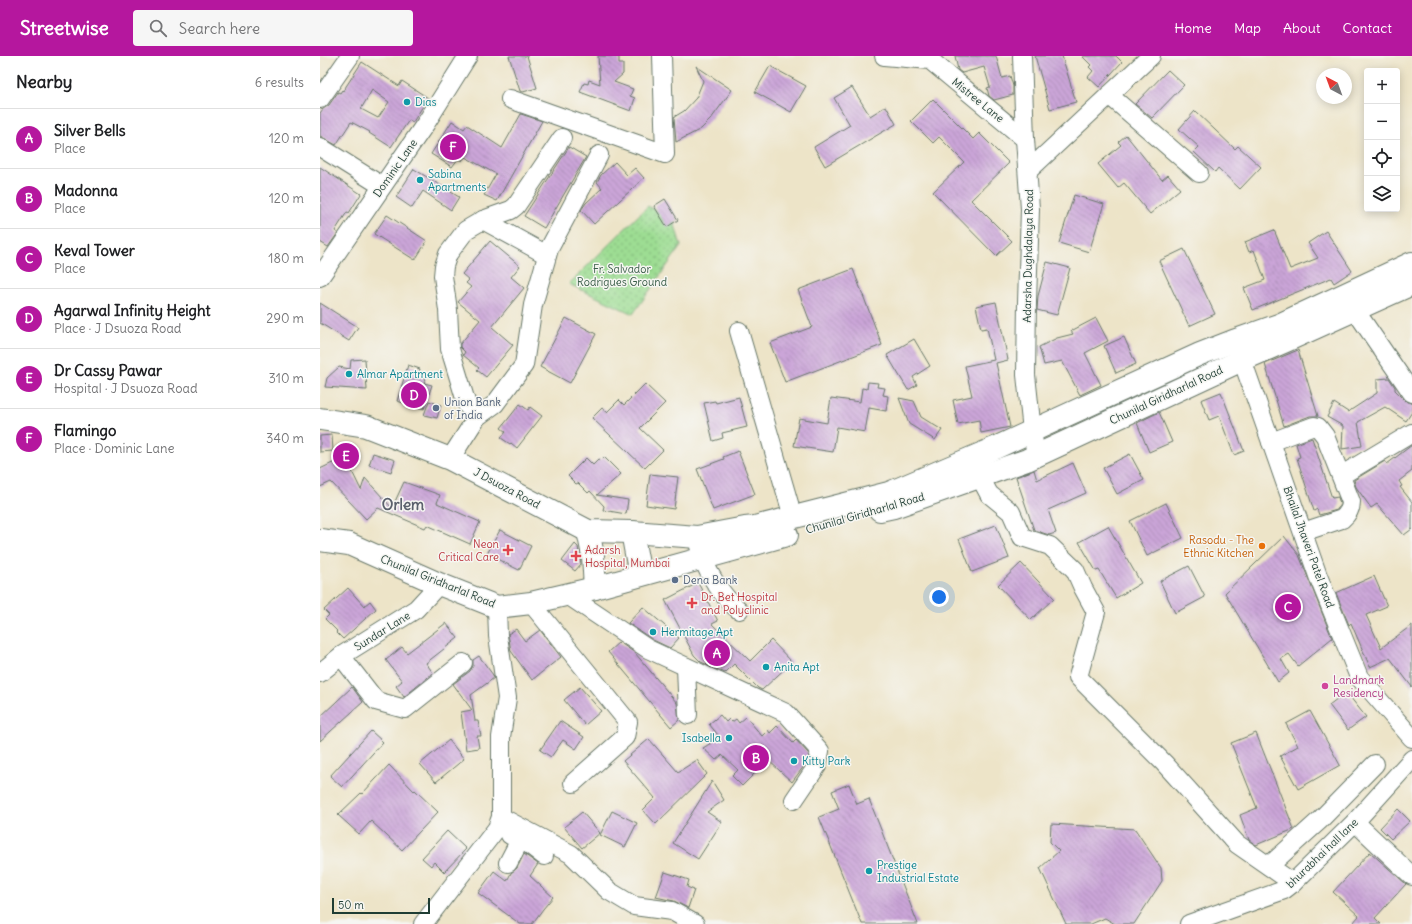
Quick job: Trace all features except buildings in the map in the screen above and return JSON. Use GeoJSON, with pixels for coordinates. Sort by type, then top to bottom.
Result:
{"type":"FeatureCollection","features":[{"type":"Feature","properties":{"kind":"main road","name":"Chunilal Giridharlal Road"},"geometry":{"type":"LineString","coordinates":[[700,547],[894,507],[1036,456],[1239,350],[1281,324],[1412,263]]}},
{"type":"Feature","properties":{"kind":"main road","name":"Chunilal Giridharlal Road"},"geometry":{"type":"LineString","coordinates":[[320,540],[349,544],[439,584],[497,607],[532,603],[595,588],[640,575],[745,528],[755,527],[889,493],[1032,431],[1200,354],[1239,350],[1286,342],[1412,284]]}},
{"type":"Feature","properties":{"kind":"main road","name":"J Dsuoza Road"},"geometry":{"type":"LineString","coordinates":[[320,420],[366,426],[450,458],[588,531],[632,532],[700,547]]}},
{"type":"Feature","properties":{"kind":"main road"},"geometry":{"type":"LineString","coordinates":[[588,531],[593,555],[595,588]]}},
{"type":"Feature","properties":{"kind":"main road"},"geometry":{"type":"LineString","coordinates":[[632,532],[640,575]]}},
{"type":"Feature","properties":{"kind":"street"},"geometry":{"type":"LineString","coordinates":[[320,99],[350,56]]}},
{"type":"Feature","properties":{"kind":"street","name":"Dominic Lane"},"geometry":{"type":"LineString","coordinates":[[320,277],[426,123],[468,56]]}},
{"type":"Feature","properties":{"kind":"street"},"geometry":{"type":"LineString","coordinates":[[510,99],[665,154],[662,56]]}},
{"type":"Feature","properties":{"kind":"street","name":"Mistree Lane"},"geometry":{"type":"LineString","coordinates":[[884,56],[930,60],[1025,139]]}},
{"type":"Feature","properties":{"kind":"street","name":"Adarsha Dughdalaya Road"},"geometry":{"type":"LineString","coordinates":[[1022,56],[1025,139],[1030,209],[1026,376],[1036,456]]}},
{"type":"Feature","properties":{"kind":"street"},"geometry":{"type":"LineString","coordinates":[[1028,170],[1152,56]]}},
{"type":"Feature","properties":{"kind":"street"},"geometry":{"type":"LineString","coordinates":[[1109,95],[1199,173]]}},
{"type":"Feature","properties":{"kind":"street"},"geometry":{"type":"LineString","coordinates":[[478,417],[467,405],[450,349],[448,310],[443,276],[444,266],[448,254],[466,230],[483,220],[511,210],[516,206],[562,138]]}},
{"type":"Feature","properties":{"kind":"street"},"geometry":{"type":"LineString","coordinates":[[320,147],[382,186]]}},
{"type":"Feature","properties":{"kind":"street"},"geometry":{"type":"LineString","coordinates":[[450,458],[478,417],[495,404],[524,365],[532,310],[549,249],[599,155]]}},
{"type":"Feature","properties":{"kind":"street"},"geometry":{"type":"LineString","coordinates":[[483,220],[547,255]]}},
{"type":"Feature","properties":{"kind":"street"},"geometry":{"type":"LineString","coordinates":[[1355,310],[1412,393]]}},
{"type":"Feature","properties":{"kind":"street"},"geometry":{"type":"LineString","coordinates":[[739,332],[793,517]]}},
{"type":"Feature","properties":{"kind":"street","name":"Bhailal Jhaveri Patel Road"},"geometry":{"type":"LineString","coordinates":[[1239,350],[1318,576],[1359,677],[1412,738]]}},
{"type":"Feature","properties":{"kind":"street"},"geometry":{"type":"LineString","coordinates":[[1271,442],[1314,426],[1318,427],[1325,436],[1352,502],[1351,508],[1347,515],[1342,519],[1303,532]]}},
{"type":"Feature","properties":{"kind":"street"},"geometry":{"type":"LineString","coordinates":[[1346,472],[1412,433]]}},
{"type":"Feature","properties":{"kind":"street"},"geometry":{"type":"LineString","coordinates":[[980,477],[989,494],[1011,512],[1022,537],[1050,546],[1075,570],[1082,588],[1096,612],[1078,677],[1164,763],[1237,844],[1293,883]]}},
{"type":"Feature","properties":{"kind":"street"},"geometry":{"type":"LineString","coordinates":[[700,547],[720,590],[732,605],[739,610]]}},
{"type":"Feature","properties":{"kind":"street","name":"Sundar Lane"},"geometry":{"type":"LineString","coordinates":[[320,674],[341,656],[416,609],[439,584]]}},
{"type":"Feature","properties":{"kind":"street"},"geometry":{"type":"LineString","coordinates":[[566,594],[648,649],[786,713],[820,751],[817,766],[794,800]]}},
{"type":"Feature","properties":{"kind":"street"},"geometry":{"type":"LineString","coordinates":[[532,603],[628,722],[625,738],[573,783]]}},
{"type":"Feature","properties":{"kind":"street"},"geometry":{"type":"LineString","coordinates":[[423,924],[499,822],[501,736],[506,698],[498,636],[497,607]]}},
{"type":"Feature","properties":{"kind":"street"},"geometry":{"type":"LineString","coordinates":[[341,656],[376,701],[405,710],[463,663]]}},
{"type":"Feature","properties":{"kind":"street"},"geometry":{"type":"LineString","coordinates":[[686,667],[688,715]]}},
{"type":"Feature","properties":{"kind":"street","name":"bhurabhai hall lane"},"geometry":{"type":"LineString","coordinates":[[1189,924],[1284,890],[1356,822],[1412,759]]}},
{"type":"Feature","properties":{"kind":"street"},"geometry":{"type":"LineString","coordinates":[[1269,866],[1320,820],[1376,764]]}},
{"type":"Feature","properties":{"kind":"street"},"geometry":{"type":"LineString","coordinates":[[499,822],[520,840],[526,842],[544,856]]}},
{"type":"Feature","properties":{"kind":"street"},"geometry":{"type":"LineString","coordinates":[[499,822],[571,854],[609,891],[634,906],[672,911],[695,924]]}},
{"type":"Feature","properties":{"kind":"street"},"geometry":{"type":"LineString","coordinates":[[1356,822],[1412,876]]}},
{"type":"Feature","properties":{"kind":"street"},"geometry":{"type":"LineString","coordinates":[[508,863],[520,840]]}},
{"type":"Feature","properties":{"kind":"green space","name":"Fr. Salvador Rodrigues Ground"},"geometry":{"type":"Polygon","coordinates":[[[648,206],[674,222],[681,246],[633,314],[569,284],[648,206]]]}},
{"type":"Feature","properties":{"kind":"place","name":"Dias"},"geometry":{"type":"Point","coordinates":[407,102]}},
{"type":"Feature","properties":{"kind":"place","name":"Flamingo"},"geometry":{"type":"Point","coordinates":[453,147]}},
{"type":"Feature","properties":{"kind":"place","name":"Sabina Apartments"},"geometry":{"type":"Point","coordinates":[420,180]}},
{"type":"Feature","properties":{"kind":"place","name":"Almar Apartment"},"geometry":{"type":"Point","coordinates":[349,374]}},
{"type":"Feature","properties":{"kind":"place","name":"Agarwal Infinity Height"},"geometry":{"type":"Point","coordinates":[414,395]}},
{"type":"Feature","properties":{"kind":"place","name":"Union Bank of India"},"geometry":{"type":"Point","coordinates":[436,408]}},
{"type":"Feature","properties":{"kind":"place","name":"Dr Cassy Pawar"},"geometry":{"type":"Point","coordinates":[346,456]}},
{"type":"Feature","properties":{"kind":"place","name":"Rasodu - The Ethnic Kitchen"},"geometry":{"type":"Point","coordinates":[1262,546]}},
{"type":"Feature","properties":{"kind":"place","name":"Neon Critical Care"},"geometry":{"type":"Point","coordinates":[508,550]}},
{"type":"Feature","properties":{"kind":"place","name":"Adarsh Hospital, Mumbai"},"geometry":{"type":"Point","coordinates":[576,556]}},
{"type":"Feature","properties":{"kind":"place","name":"Dena Bank"},"geometry":{"type":"Point","coordinates":[675,580]}},
{"type":"Feature","properties":{"kind":"place","name":"Dr. Bet Hospital and Polyclinic"},"geometry":{"type":"Point","coordinates":[692,603]}},
{"type":"Feature","properties":{"kind":"place","name":"Keval Tower"},"geometry":{"type":"Point","coordinates":[1288,607]}},
{"type":"Feature","properties":{"kind":"place","name":"Hermitage Apt"},"geometry":{"type":"Point","coordinates":[653,632]}},
{"type":"Feature","properties":{"kind":"place","name":"Silver Bells"},"geometry":{"type":"Point","coordinates":[717,653]}},
{"type":"Feature","properties":{"kind":"place","name":"Anita Apt"},"geometry":{"type":"Point","coordinates":[766,667]}},
{"type":"Feature","properties":{"kind":"place","name":"Landmark Residency"},"geometry":{"type":"Point","coordinates":[1325,686]}},
{"type":"Feature","properties":{"kind":"place","name":"Isabella"},"geometry":{"type":"Point","coordinates":[729,738]}},
{"type":"Feature","properties":{"kind":"place","name":"Madonna"},"geometry":{"type":"Point","coordinates":[756,758]}},
{"type":"Feature","properties":{"kind":"place","name":"Kitty Park"},"geometry":{"type":"Point","coordinates":[794,761]}},
{"type":"Feature","properties":{"kind":"place","name":"Prestige Industrial Estate"},"geometry":{"type":"Point","coordinates":[869,871]}},
{"type":"Feature","properties":{"kind":"district","name":"Orlem"},"geometry":{"type":"Point","coordinates":[403,505]}}]}
